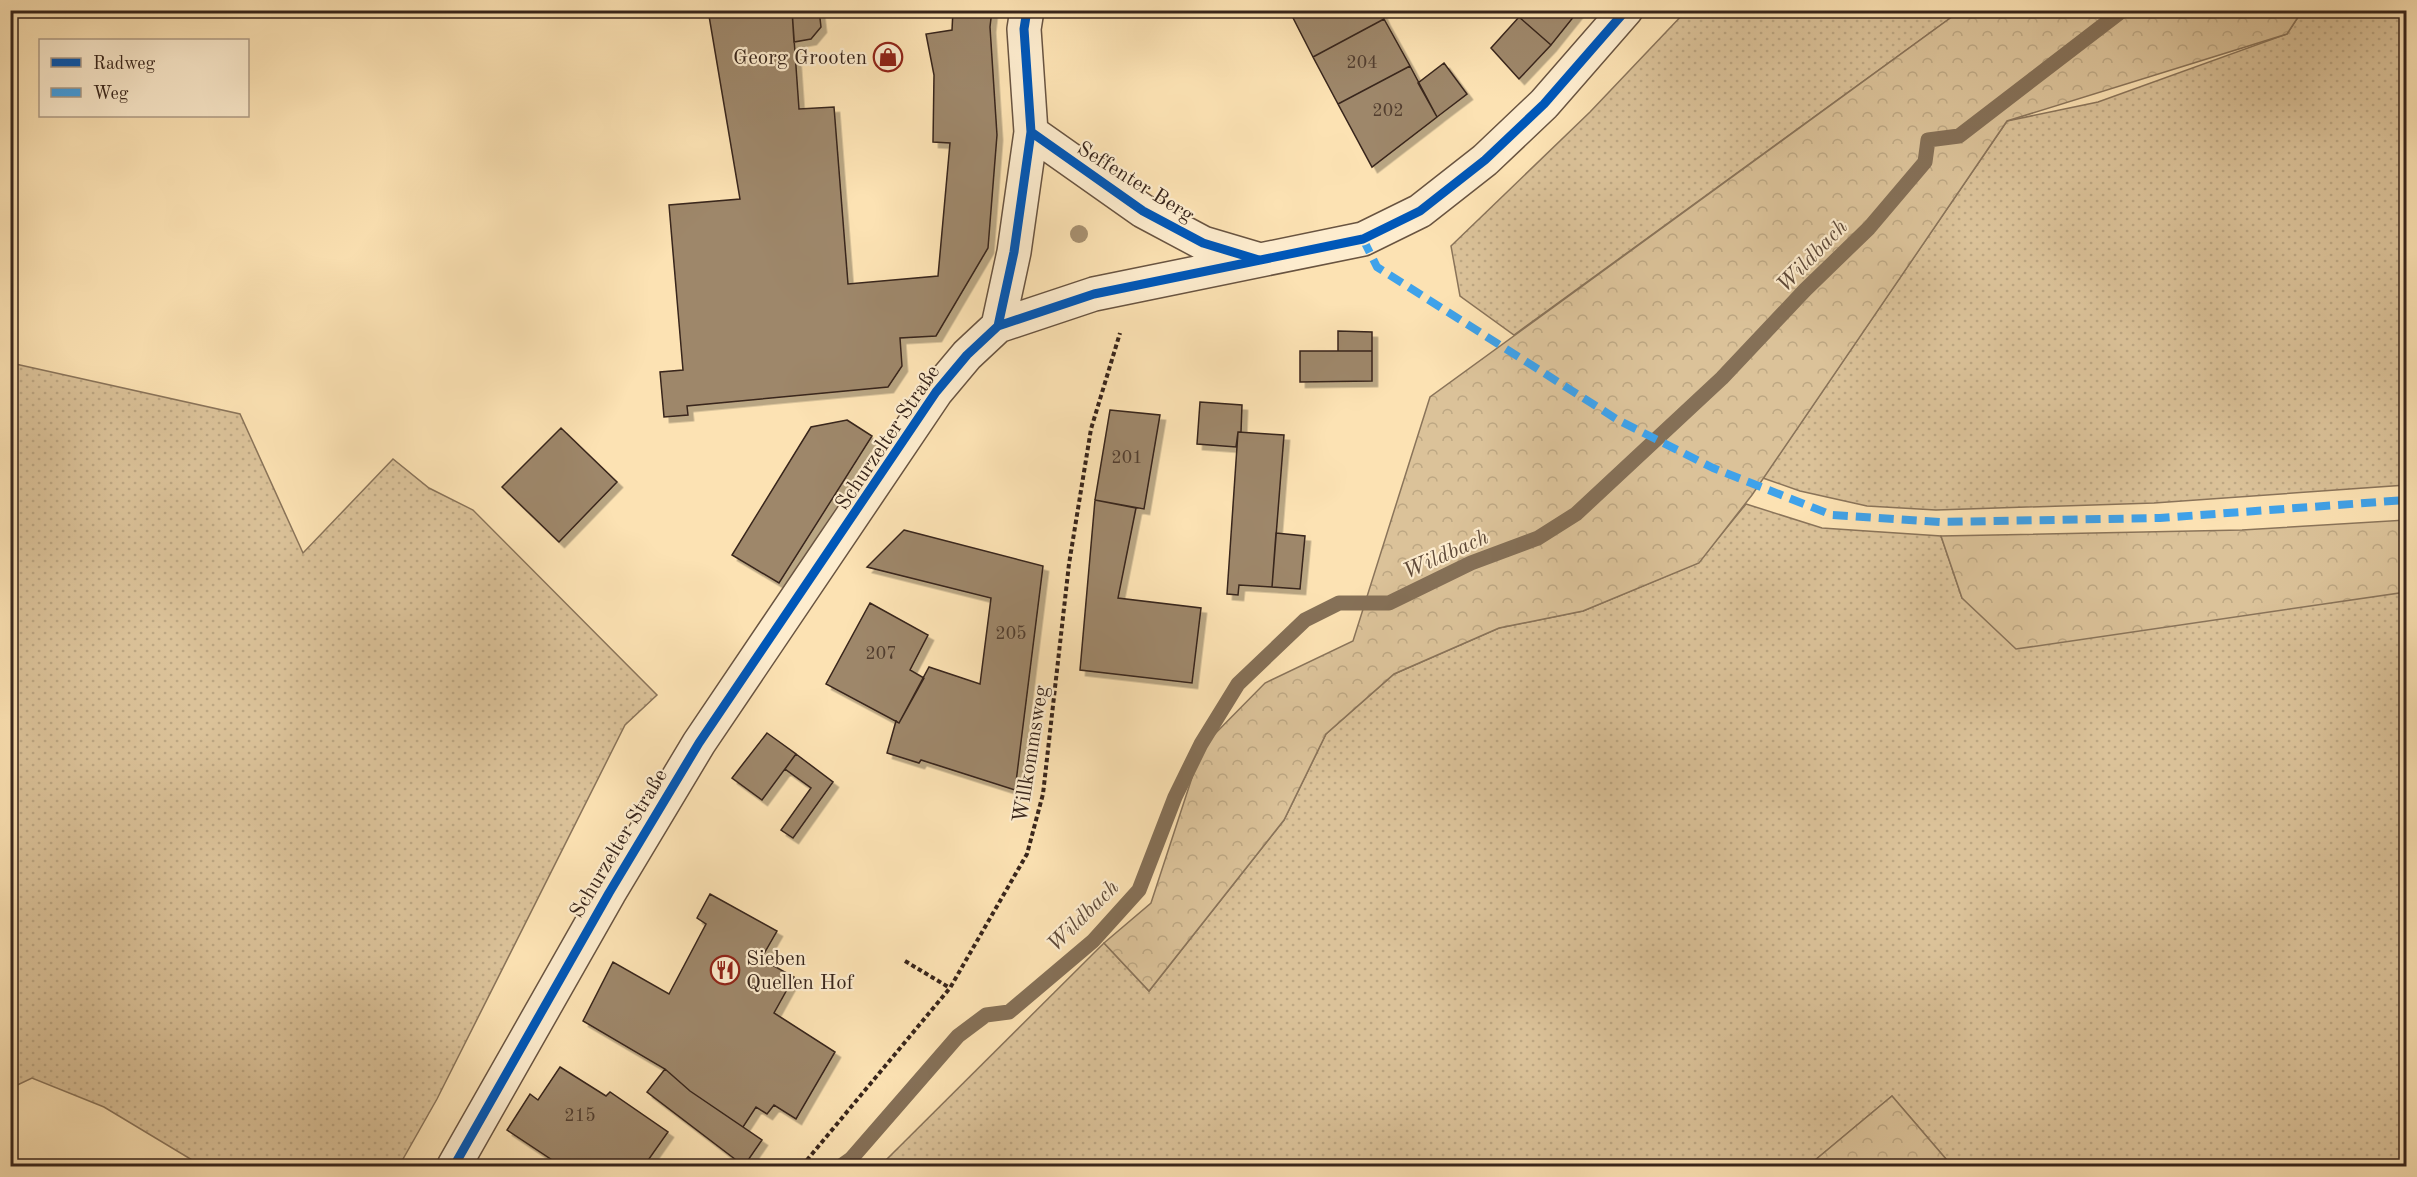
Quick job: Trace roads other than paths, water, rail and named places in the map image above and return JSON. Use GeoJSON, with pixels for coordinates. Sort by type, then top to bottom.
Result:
{"type":"FeatureCollection","features":[{"type":"Feature","properties":{"kind":"street"},"geometry":{"type":"LineString","coordinates":[[998,326],[1014,252],[1030,132],[1024,29],[1027,10]]}},
{"type":"Feature","properties":{"kind":"street","name":"Schurzelter Straße"},"geometry":{"type":"LineString","coordinates":[[454,1167],[609,893],[699,743],[936,392],[967,355],[998,326],[1094,294],[1363,239],[1420,211],[1485,160],[1544,104],[1626,10]]}},
{"type":"Feature","properties":{"kind":"street","name":"Seffenter Berg"},"geometry":{"type":"LineString","coordinates":[[1030,132],[1143,211],[1203,243],[1262,261]]}},
{"type":"Feature","properties":{"kind":"waterway","name":"Wildbach"},"geometry":{"type":"LineString","coordinates":[[841,1166],[851,1159],[958,1036],[986,1015],[1009,1012],[1093,941],[1139,890],[1175,797],[1201,744],[1238,684],[1305,620],[1339,603],[1389,603],[1471,563],[1538,538],[1576,514],[1722,378],[1805,290],[1869,228],[1925,162],[1928,140],[1959,136],[2123,10]]}},
{"type":"Feature","properties":{"kind":"place","name":"Georg Grooten"},"geometry":{"type":"Point","coordinates":[888,57]}},
{"type":"Feature","properties":{"kind":"place","name":"Sieben Quellen Hof"},"geometry":{"type":"Point","coordinates":[725,970]}}]}
